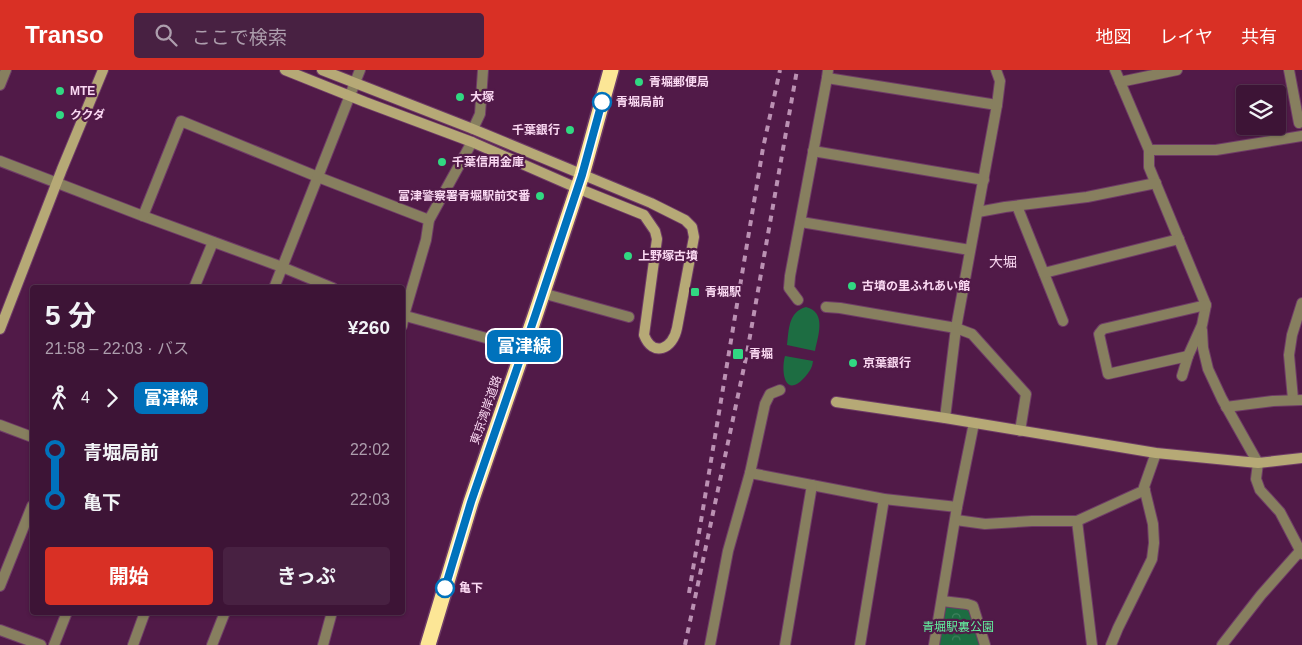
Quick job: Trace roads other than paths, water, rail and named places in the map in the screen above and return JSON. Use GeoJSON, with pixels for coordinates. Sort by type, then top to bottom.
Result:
{"type":"FeatureCollection","features":[{"type":"Feature","properties":{"kind":"highway","name":"東京湾岸道路"},"geometry":{"type":"LineString","coordinates":[[428,645],[471,502],[579,181],[611,70]]}},
{"type":"Feature","properties":{"kind":"street"},"geometry":{"type":"LineString","coordinates":[[0,85],[6,70]]}},
{"type":"Feature","properties":{"kind":"street"},"geometry":{"type":"LineString","coordinates":[[0,329],[103,70]]}},
{"type":"Feature","properties":{"kind":"street"},"geometry":{"type":"LineString","coordinates":[[285,70],[579,181],[652,203],[685,220],[692,227],[694,237],[678,328],[671,343],[664,348],[658,349],[652,347],[646,341],[644,335],[657,239],[655,231],[644,215],[579,181],[473,129],[322,70]]}},
{"type":"Feature","properties":{"kind":"street"},"geometry":{"type":"LineString","coordinates":[[275,285],[360,70]]}},
{"type":"Feature","properties":{"kind":"street"},"geometry":{"type":"LineString","coordinates":[[473,129],[480,114],[483,70]]}},
{"type":"Feature","properties":{"kind":"street"},"geometry":{"type":"LineString","coordinates":[[944,418],[956,328],[997,105],[1000,82],[996,70]]}},
{"type":"Feature","properties":{"kind":"street"},"geometry":{"type":"LineString","coordinates":[[1115,70],[1149,150],[1149,167],[1206,305],[1202,325],[1188,356],[1182,376]]}},
{"type":"Feature","properties":{"kind":"street"},"geometry":{"type":"LineString","coordinates":[[1120,82],[1177,70]]}},
{"type":"Feature","properties":{"kind":"street"},"geometry":{"type":"LineString","coordinates":[[1289,70],[1301,121],[1290,138]]}},
{"type":"Feature","properties":{"kind":"street"},"geometry":{"type":"LineString","coordinates":[[798,300],[789,288],[790,276],[827,74],[997,105]]}},
{"type":"Feature","properties":{"kind":"street"},"geometry":{"type":"LineString","coordinates":[[143,216],[181,121],[429,220]]}},
{"type":"Feature","properties":{"kind":"street"},"geometry":{"type":"LineString","coordinates":[[1149,150],[1216,150],[1302,136]]}},
{"type":"Feature","properties":{"kind":"street"},"geometry":{"type":"LineString","coordinates":[[405,308],[426,240],[429,220],[472,142]]}},
{"type":"Feature","properties":{"kind":"street"},"geometry":{"type":"LineString","coordinates":[[813,151],[984,180]]}},
{"type":"Feature","properties":{"kind":"street"},"geometry":{"type":"LineString","coordinates":[[0,161],[326,285]]}},
{"type":"Feature","properties":{"kind":"street"},"geometry":{"type":"LineString","coordinates":[[978,212],[1087,197],[1156,183]]}},
{"type":"Feature","properties":{"kind":"street"},"geometry":{"type":"LineString","coordinates":[[1017,206],[1063,321]]}},
{"type":"Feature","properties":{"kind":"street"},"geometry":{"type":"LineString","coordinates":[[801,222],[970,250]]}},
{"type":"Feature","properties":{"kind":"street"},"geometry":{"type":"LineString","coordinates":[[1044,273],[1179,239]]}},
{"type":"Feature","properties":{"kind":"street"},"geometry":{"type":"LineString","coordinates":[[195,285],[213,242]]}},
{"type":"Feature","properties":{"kind":"street"},"geometry":{"type":"LineString","coordinates":[[542,293],[629,317]]}},
{"type":"Feature","properties":{"kind":"street"},"geometry":{"type":"LineString","coordinates":[[1226,407],[1298,399],[1289,355],[1292,335],[1302,303]]}},
{"type":"Feature","properties":{"kind":"street"},"geometry":{"type":"LineString","coordinates":[[1188,356],[1108,374],[1099,334],[1103,330],[1206,305]]}},
{"type":"Feature","properties":{"kind":"street"},"geometry":{"type":"LineString","coordinates":[[826,307],[956,328],[972,334],[1026,394],[1020,431]]}},
{"type":"Feature","properties":{"kind":"street"},"geometry":{"type":"LineString","coordinates":[[405,316],[523,348]]}},
{"type":"Feature","properties":{"kind":"street"},"geometry":{"type":"LineString","coordinates":[[1202,325],[1203,348],[1208,369],[1226,407],[1258,463],[1256,479],[1260,490],[1280,512],[1301,552],[1261,595],[1222,645]]}},
{"type":"Feature","properties":{"kind":"street"},"geometry":{"type":"LineString","coordinates":[[710,645],[728,550],[750,472],[765,404],[770,394],[780,390]]}},
{"type":"Feature","properties":{"kind":"street"},"geometry":{"type":"LineString","coordinates":[[836,402],[1156,453],[1258,463],[1302,458]]}},
{"type":"Feature","properties":{"kind":"street"},"geometry":{"type":"LineString","coordinates":[[934,645],[957,507],[974,423]]}},
{"type":"Feature","properties":{"kind":"street"},"geometry":{"type":"LineString","coordinates":[[0,425],[30,436]]}},
{"type":"Feature","properties":{"kind":"street"},"geometry":{"type":"LineString","coordinates":[[1111,645],[1152,559],[1154,543],[1153,524],[1144,487],[1156,453]]}},
{"type":"Feature","properties":{"kind":"street"},"geometry":{"type":"LineString","coordinates":[[750,472],[884,499],[957,507]]}},
{"type":"Feature","properties":{"kind":"street"},"geometry":{"type":"LineString","coordinates":[[785,645],[812,486]]}},
{"type":"Feature","properties":{"kind":"street"},"geometry":{"type":"LineString","coordinates":[[956,520],[985,524],[1077,521],[1145,490]]}},
{"type":"Feature","properties":{"kind":"street"},"geometry":{"type":"LineString","coordinates":[[860,645],[884,499]]}},
{"type":"Feature","properties":{"kind":"street"},"geometry":{"type":"LineString","coordinates":[[0,586],[30,511]]}},
{"type":"Feature","properties":{"kind":"street"},"geometry":{"type":"LineString","coordinates":[[1077,521],[1092,645]]}},
{"type":"Feature","properties":{"kind":"street"},"geometry":{"type":"LineString","coordinates":[[942,601],[973,606],[985,645]]}},
{"type":"Feature","properties":{"kind":"street"},"geometry":{"type":"LineString","coordinates":[[54,645],[66,615]]}},
{"type":"Feature","properties":{"kind":"street"},"geometry":{"type":"LineString","coordinates":[[133,645],[144,615]]}},
{"type":"Feature","properties":{"kind":"street"},"geometry":{"type":"LineString","coordinates":[[212,645],[224,615]]}},
{"type":"Feature","properties":{"kind":"street"},"geometry":{"type":"LineString","coordinates":[[323,645],[331,615]]}},
{"type":"Feature","properties":{"kind":"street"},"geometry":{"type":"LineString","coordinates":[[0,630],[41,645]]}},
{"type":"Feature","properties":{"kind":"railway"},"geometry":{"type":"LineString","coordinates":[[689,593],[763,148],[780,70]]}},
{"type":"Feature","properties":{"kind":"railway"},"geometry":{"type":"LineString","coordinates":[[685,645],[747,353],[797,70]]}},
{"type":"Feature","properties":{"kind":"place","name":"青堀郵便局"},"geometry":{"type":"Point","coordinates":[639,82]}},
{"type":"Feature","properties":{"kind":"place","name":"MTE"},"geometry":{"type":"Point","coordinates":[60,91]}},
{"type":"Feature","properties":{"kind":"place","name":"大塚"},"geometry":{"type":"Point","coordinates":[460,97]}},
{"type":"Feature","properties":{"kind":"place","name":"青堀局前"},"geometry":{"type":"Point","coordinates":[602,102]}},
{"type":"Feature","properties":{"kind":"place","name":"ククダ"},"geometry":{"type":"Point","coordinates":[60,115]}},
{"type":"Feature","properties":{"kind":"place","name":"千葉銀行"},"geometry":{"type":"Point","coordinates":[570,130]}},
{"type":"Feature","properties":{"kind":"place","name":"千葉信用金庫"},"geometry":{"type":"Point","coordinates":[442,162]}},
{"type":"Feature","properties":{"kind":"place","name":"富津警察署青堀駅前交番"},"geometry":{"type":"Point","coordinates":[540,196]}},
{"type":"Feature","properties":{"kind":"place","name":"上野塚古墳"},"geometry":{"type":"Point","coordinates":[628,256]}},
{"type":"Feature","properties":{"kind":"place","name":"古墳の里ふれあい館"},"geometry":{"type":"Point","coordinates":[852,286]}},
{"type":"Feature","properties":{"kind":"place","name":"青堀駅"},"geometry":{"type":"Point","coordinates":[695,292]}},
{"type":"Feature","properties":{"kind":"place","name":"青堀"},"geometry":{"type":"Point","coordinates":[738,354]}},
{"type":"Feature","properties":{"kind":"place","name":"京葉銀行"},"geometry":{"type":"Point","coordinates":[853,363]}},
{"type":"Feature","properties":{"kind":"place","name":"亀下"},"geometry":{"type":"Point","coordinates":[445,588]}},
{"type":"Feature","properties":{"kind":"district","name":"大堀"},"geometry":{"type":"Point","coordinates":[1003,262]}},
{"type":"Feature","properties":{"kind":"park label","name":"青堀駅裏公園"},"geometry":{"type":"Point","coordinates":[958,627]}}]}
